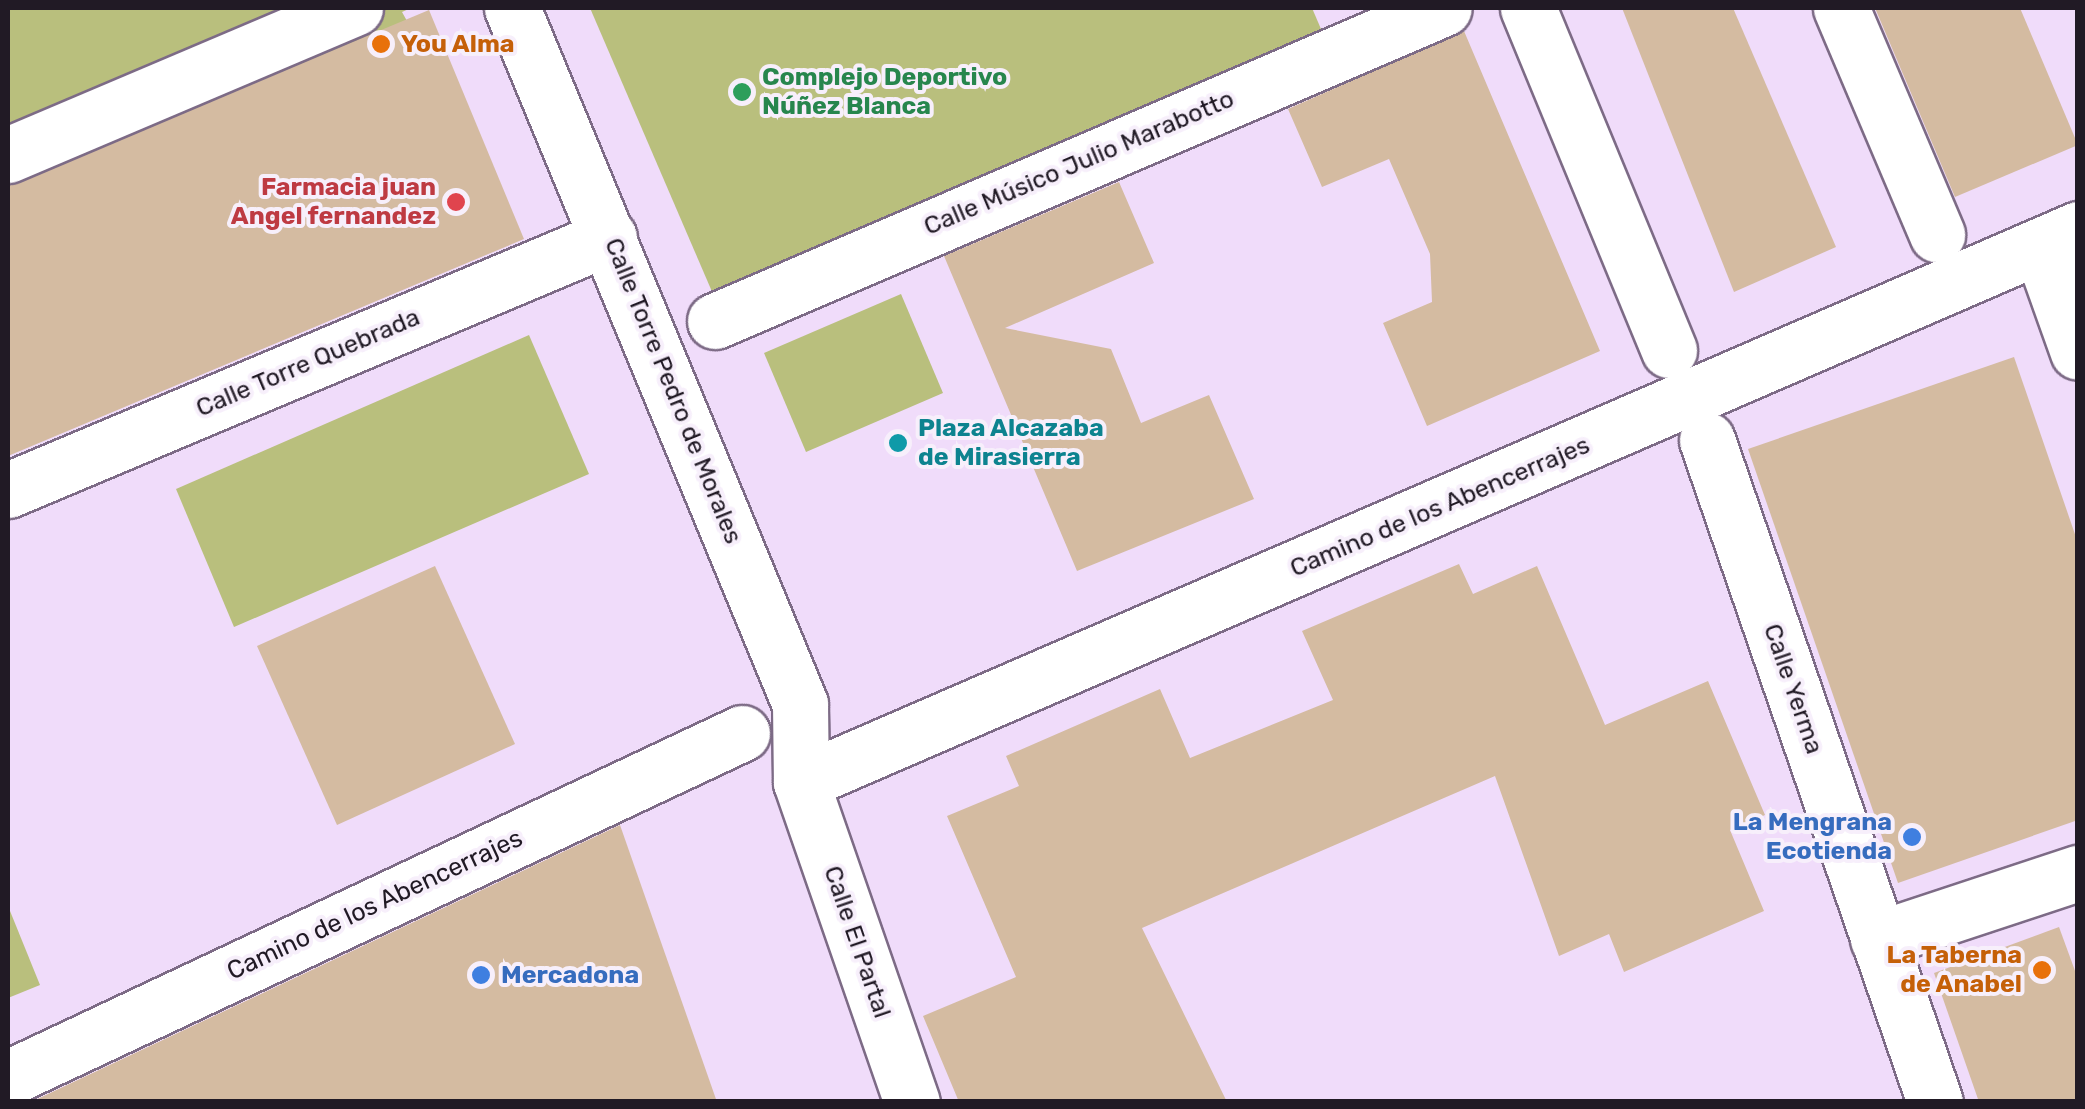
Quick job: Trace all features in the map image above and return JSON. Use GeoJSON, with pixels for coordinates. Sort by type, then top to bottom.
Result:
{"type":"FeatureCollection","features":[{"type":"Feature","properties":{"kind":"street"},"geometry":{"type":"LineString","coordinates":[[8,155],[355,8]]}},
{"type":"Feature","properties":{"kind":"street","name":"Calle Torre Pedro de Morales"},"geometry":{"type":"LineString","coordinates":[[512,8],[800,704],[802,782]]}},
{"type":"Feature","properties":{"kind":"street","name":"Calle Músico Julio Marabotto"},"geometry":{"type":"LineString","coordinates":[[715,321],[1444,8]]}},
{"type":"Feature","properties":{"kind":"street"},"geometry":{"type":"LineString","coordinates":[[1528,8],[1669,350]]}},
{"type":"Feature","properties":{"kind":"street"},"geometry":{"type":"LineString","coordinates":[[1841,8],[1937,234]]}},
{"type":"Feature","properties":{"kind":"street","name":"Calle Torre Quebrada"},"geometry":{"type":"LineString","coordinates":[[8,490],[610,237]]}},
{"type":"Feature","properties":{"kind":"street"},"geometry":{"type":"LineString","coordinates":[[2059,238],[2078,352]]}},
{"type":"Feature","properties":{"kind":"street","name":"Camino de los Abencerrajes"},"geometry":{"type":"LineString","coordinates":[[802,782],[2059,238]]}},
{"type":"Feature","properties":{"kind":"street","name":"Calle Yerma"},"geometry":{"type":"LineString","coordinates":[[1707,440],[1898,933],[1935,1102]]}},
{"type":"Feature","properties":{"kind":"street","name":"Camino de los Abencerrajes"},"geometry":{"type":"LineString","coordinates":[[8,1078],[742,732]]}},
{"type":"Feature","properties":{"kind":"street","name":"Calle El Partal"},"geometry":{"type":"LineString","coordinates":[[802,782],[912,1102]]}},
{"type":"Feature","properties":{"kind":"street"},"geometry":{"type":"LineString","coordinates":[[1898,933],[2078,873]]}},
{"type":"Feature","properties":{"kind":"green space"},"geometry":{"type":"Polygon","coordinates":[[[8,8],[411,8],[402,12],[407,21],[283,73],[279,64],[222,88],[226,97],[53,169],[48,159],[8,176],[8,8]]]}},
{"type":"Feature","properties":{"kind":"green space"},"geometry":{"type":"Polygon","coordinates":[[[590,8],[1312,8],[1324,36],[713,294],[590,8]]]}},
{"type":"Feature","properties":{"kind":"green space"},"geometry":{"type":"Polygon","coordinates":[[[901,294],[943,393],[806,452],[764,353],[901,294]]]}},
{"type":"Feature","properties":{"kind":"green space"},"geometry":{"type":"Polygon","coordinates":[[[529,335],[589,474],[234,627],[176,489],[529,335]]]}},
{"type":"Feature","properties":{"kind":"green space"},"geometry":{"type":"Polygon","coordinates":[[[8,906],[40,985],[8,998],[8,906]]]}},
{"type":"Feature","properties":{"kind":"building"},"geometry":{"type":"Polygon","coordinates":[[[1622,8],[1733,8],[1836,247],[1734,292],[1622,8]]]}},
{"type":"Feature","properties":{"kind":"building"},"geometry":{"type":"Polygon","coordinates":[[[1875,8],[2020,8],[2078,145],[1955,197],[1875,8]]]}},
{"type":"Feature","properties":{"kind":"building"},"geometry":{"type":"Polygon","coordinates":[[[429,10],[524,239],[8,456],[8,186],[429,10]]]}},
{"type":"Feature","properties":{"kind":"building"},"geometry":{"type":"Polygon","coordinates":[[[1464,31],[1600,351],[1427,426],[1383,323],[1432,302],[1430,254],[1389,159],[1322,187],[1288,109],[1464,31]]]}},
{"type":"Feature","properties":{"kind":"building"},"geometry":{"type":"Polygon","coordinates":[[[1119,182],[1154,263],[1005,328],[1111,349],[1141,423],[1209,395],[1254,499],[1077,571],[944,256],[1119,182]]]}},
{"type":"Feature","properties":{"kind":"building"},"geometry":{"type":"Polygon","coordinates":[[[2014,357],[2078,543],[2078,820],[1898,883],[1748,449],[2014,357]]]}},
{"type":"Feature","properties":{"kind":"building"},"geometry":{"type":"Polygon","coordinates":[[[1459,564],[1473,594],[1537,566],[1605,725],[1708,681],[1765,815],[1730,830],[1764,911],[1624,972],[1609,934],[1559,956],[1495,776],[1142,928],[1227,1102],[959,1102],[923,1016],[1016,977],[947,816],[1019,786],[1006,756],[1160,689],[1190,758],[1333,700],[1302,631],[1459,564]]]}},
{"type":"Feature","properties":{"kind":"building"},"geometry":{"type":"Polygon","coordinates":[[[435,566],[515,744],[337,825],[257,646],[435,566]]]}},
{"type":"Feature","properties":{"kind":"building","name":"Mercadona"},"geometry":{"type":"Polygon","coordinates":[[[620,825],[717,1102],[31,1102],[620,825]]]}},
{"type":"Feature","properties":{"kind":"building"},"geometry":{"type":"Polygon","coordinates":[[[2059,927],[2078,979],[2078,1102],[1979,1102],[1934,973],[2059,927]]]}},
{"type":"Feature","properties":{"kind":"place","name":"You Alma"},"geometry":{"type":"Point","coordinates":[381,44]}},
{"type":"Feature","properties":{"kind":"place","name":"Complejo Deportivo Núñez Blanca"},"geometry":{"type":"Point","coordinates":[742,92]}},
{"type":"Feature","properties":{"kind":"place","name":"Farmacia juan Angel fernandez"},"geometry":{"type":"Point","coordinates":[456,202]}},
{"type":"Feature","properties":{"kind":"place","name":"Plaza Alcazaba de Mirasierra"},"geometry":{"type":"Point","coordinates":[898,443]}},
{"type":"Feature","properties":{"kind":"place","name":"La Mengrana Ecotienda"},"geometry":{"type":"Point","coordinates":[1912,837]}},
{"type":"Feature","properties":{"kind":"place","name":"La Taberna de Anabel"},"geometry":{"type":"Point","coordinates":[2042,970]}},
{"type":"Feature","properties":{"kind":"place","name":"Mercadona"},"geometry":{"type":"Point","coordinates":[481,975]}}]}
